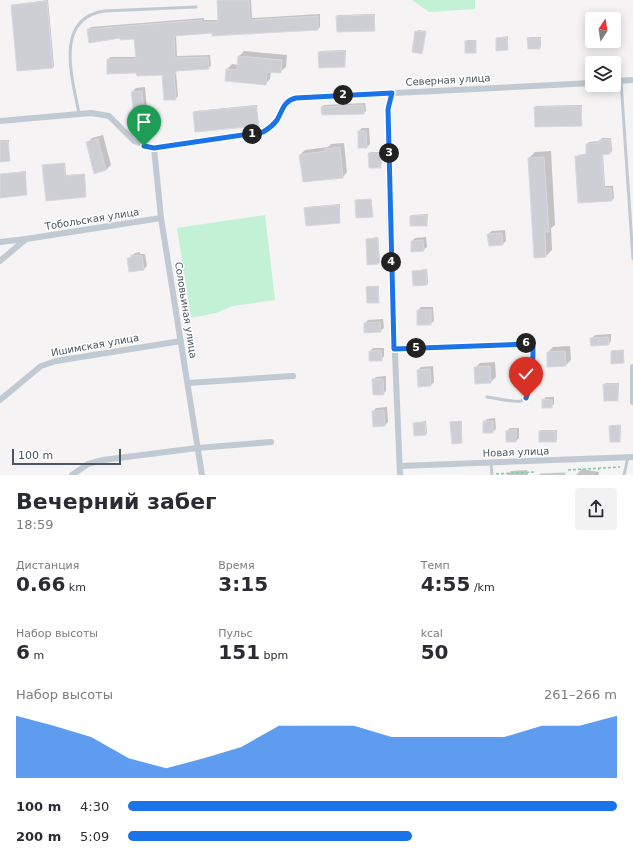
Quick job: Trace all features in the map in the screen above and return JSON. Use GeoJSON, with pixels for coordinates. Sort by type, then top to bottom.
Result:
{"type":"FeatureCollection","features":[{"type":"Feature","properties":{"kind":"street"},"geometry":{"type":"LineString","coordinates":[[621,81],[633,80]]}},
{"type":"Feature","properties":{"kind":"street","name":"Северная улица"},"geometry":{"type":"LineString","coordinates":[[0,121],[91,113],[109,116],[134,141],[154,148],[263,132],[271,127],[277,120],[288,100],[585,82]]}},
{"type":"Feature","properties":{"kind":"street"},"geometry":{"type":"LineString","coordinates":[[392,93],[388,109],[394,349],[400,475]]}},
{"type":"Feature","properties":{"kind":"street","name":"Соловьиная улица"},"geometry":{"type":"LineString","coordinates":[[154,148],[161,218],[202,475]]}},
{"type":"Feature","properties":{"kind":"street","name":"Тобольская улица"},"geometry":{"type":"LineString","coordinates":[[0,242],[161,218]]}},
{"type":"Feature","properties":{"kind":"street"},"geometry":{"type":"LineString","coordinates":[[0,260],[26,239]]}},
{"type":"Feature","properties":{"kind":"street","name":"Ишимская улица"},"geometry":{"type":"LineString","coordinates":[[0,400],[40,366],[56,360],[181,341]]}},
{"type":"Feature","properties":{"kind":"street"},"geometry":{"type":"LineString","coordinates":[[633,367],[633,402]]}},
{"type":"Feature","properties":{"kind":"street"},"geometry":{"type":"LineString","coordinates":[[188,383],[293,376]]}},
{"type":"Feature","properties":{"kind":"street"},"geometry":{"type":"LineString","coordinates":[[72,475],[88,464],[103,460],[197,448],[271,442]]}},
{"type":"Feature","properties":{"kind":"street","name":"Новая улица"},"geometry":{"type":"LineString","coordinates":[[400,466],[630,457]]}},
{"type":"Feature","properties":{"kind":"lane"},"geometry":{"type":"LineString","coordinates":[[79,114],[69,54],[73,34],[78,24],[95,12],[196,7]]}},
{"type":"Feature","properties":{"kind":"lane"},"geometry":{"type":"LineString","coordinates":[[621,81],[633,259]]}},
{"type":"Feature","properties":{"kind":"lane"},"geometry":{"type":"LineString","coordinates":[[394,349],[518,343],[528,344],[533,348],[529,390],[526,398],[520,401],[487,397]]}},
{"type":"Feature","properties":{"kind":"lane"},"geometry":{"type":"LineString","coordinates":[[624,475],[630,457]]}},
{"type":"Feature","properties":{"kind":"lane"},"geometry":{"type":"LineString","coordinates":[[491,463],[492,475]]}},
{"type":"Feature","properties":{"kind":"lane"},"geometry":{"type":"LineString","coordinates":[[541,475],[564,472]]}},
{"type":"Feature","properties":{"kind":"path"},"geometry":{"type":"LineString","coordinates":[[564,472],[626,467]]}},
{"type":"Feature","properties":{"kind":"path"},"geometry":{"type":"LineString","coordinates":[[597,475],[599,469]]}},
{"type":"Feature","properties":{"kind":"path"},"geometry":{"type":"LineString","coordinates":[[492,475],[538,472]]}},
{"type":"Feature","properties":{"kind":"green space"},"geometry":{"type":"Polygon","coordinates":[[[412,0],[475,0],[475,9],[429,12],[412,0]]]}},
{"type":"Feature","properties":{"kind":"green space"},"geometry":{"type":"Polygon","coordinates":[[[265,215],[275,300],[233,306],[216,313],[191,318],[177,228],[265,215]]]}},
{"type":"Feature","properties":{"kind":"building"},"geometry":{"type":"Polygon","coordinates":[[[217,0],[249,0],[250,20],[318,16],[318,30],[212,36],[212,33],[174,36],[175,58],[208,57],[209,69],[176,71],[176,74],[174,74],[176,100],[164,100],[162,75],[137,76],[136,73],[107,74],[107,59],[136,59],[134,39],[120,40],[120,38],[89,43],[87,29],[202,20],[202,22],[218,22],[217,0]]]}},
{"type":"Feature","properties":{"kind":"building"},"geometry":{"type":"Polygon","coordinates":[[[47,1],[53,68],[17,71],[11,5],[47,1]]]}},
{"type":"Feature","properties":{"kind":"building"},"geometry":{"type":"Polygon","coordinates":[[[374,15],[375,31],[337,32],[336,16],[374,15]]]}},
{"type":"Feature","properties":{"kind":"building"},"geometry":{"type":"Polygon","coordinates":[[[415,31],[426,32],[422,54],[412,52],[415,31]]]}},
{"type":"Feature","properties":{"kind":"building"},"geometry":{"type":"Polygon","coordinates":[[[507,37],[508,50],[496,51],[496,38],[507,37]]]}},
{"type":"Feature","properties":{"kind":"building"},"geometry":{"type":"Polygon","coordinates":[[[527,38],[540,38],[540,49],[528,49],[527,38]]]}},
{"type":"Feature","properties":{"kind":"building"},"geometry":{"type":"Polygon","coordinates":[[[465,41],[476,41],[476,53],[465,53],[465,41]]]}},
{"type":"Feature","properties":{"kind":"building"},"geometry":{"type":"Polygon","coordinates":[[[345,51],[345,67],[319,68],[318,52],[345,51]]]}},
{"type":"Feature","properties":{"kind":"building"},"geometry":{"type":"Polygon","coordinates":[[[238,56],[282,60],[281,73],[267,72],[266,85],[225,81],[226,69],[237,70],[238,56]]]}},
{"type":"Feature","properties":{"kind":"building"},"geometry":{"type":"Polygon","coordinates":[[[142,91],[145,123],[147,123],[149,136],[137,137],[131,92],[142,91]]]}},
{"type":"Feature","properties":{"kind":"building"},"geometry":{"type":"Polygon","coordinates":[[[363,105],[364,114],[322,115],[321,107],[363,105]]]}},
{"type":"Feature","properties":{"kind":"building"},"geometry":{"type":"Polygon","coordinates":[[[256,106],[259,126],[195,132],[193,112],[256,106]]]}},
{"type":"Feature","properties":{"kind":"building"},"geometry":{"type":"Polygon","coordinates":[[[581,106],[582,126],[535,127],[534,107],[581,106]]]}},
{"type":"Feature","properties":{"kind":"building"},"geometry":{"type":"Polygon","coordinates":[[[358,131],[366,131],[367,148],[358,148],[358,131]]]}},
{"type":"Feature","properties":{"kind":"building"},"geometry":{"type":"Polygon","coordinates":[[[98,139],[106,170],[94,174],[86,142],[98,139]]]}},
{"type":"Feature","properties":{"kind":"building"},"geometry":{"type":"Polygon","coordinates":[[[610,139],[610,154],[602,155],[604,188],[611,188],[612,201],[578,203],[575,156],[586,156],[586,144],[599,143],[599,140],[610,139]]]}},
{"type":"Feature","properties":{"kind":"building"},"geometry":{"type":"Polygon","coordinates":[[[0,141],[8,141],[10,161],[0,162],[0,141]]]}},
{"type":"Feature","properties":{"kind":"building"},"geometry":{"type":"Polygon","coordinates":[[[340,147],[343,178],[303,182],[299,155],[340,147]]]}},
{"type":"Feature","properties":{"kind":"building"},"geometry":{"type":"Polygon","coordinates":[[[368,153],[381,153],[381,168],[369,168],[368,153]]]}},
{"type":"Feature","properties":{"kind":"building"},"geometry":{"type":"Polygon","coordinates":[[[544,157],[549,232],[545,232],[546,257],[534,258],[528,158],[544,157]]]}},
{"type":"Feature","properties":{"kind":"building"},"geometry":{"type":"Polygon","coordinates":[[[64,163],[65,176],[84,174],[86,197],[46,201],[42,165],[64,163]]]}},
{"type":"Feature","properties":{"kind":"building"},"geometry":{"type":"Polygon","coordinates":[[[25,172],[27,195],[0,198],[0,174],[25,172]]]}},
{"type":"Feature","properties":{"kind":"building"},"geometry":{"type":"Polygon","coordinates":[[[371,199],[373,217],[356,218],[355,200],[371,199]]]}},
{"type":"Feature","properties":{"kind":"building"},"geometry":{"type":"Polygon","coordinates":[[[339,205],[340,223],[306,226],[304,208],[339,205]]]}},
{"type":"Feature","properties":{"kind":"building"},"geometry":{"type":"Polygon","coordinates":[[[427,215],[427,226],[410,226],[410,216],[427,215]]]}},
{"type":"Feature","properties":{"kind":"building"},"geometry":{"type":"Polygon","coordinates":[[[502,233],[503,245],[489,246],[487,234],[502,233]]]}},
{"type":"Feature","properties":{"kind":"building"},"geometry":{"type":"Polygon","coordinates":[[[378,238],[379,264],[367,265],[366,239],[378,238]]]}},
{"type":"Feature","properties":{"kind":"building"},"geometry":{"type":"Polygon","coordinates":[[[423,240],[424,251],[411,252],[411,241],[423,240]]]}},
{"type":"Feature","properties":{"kind":"building"},"geometry":{"type":"Polygon","coordinates":[[[131,255],[142,256],[144,270],[129,272],[127,258],[131,258],[131,255]]]}},
{"type":"Feature","properties":{"kind":"building"},"geometry":{"type":"Polygon","coordinates":[[[426,270],[427,285],[413,286],[412,271],[426,270]]]}},
{"type":"Feature","properties":{"kind":"building"},"geometry":{"type":"Polygon","coordinates":[[[378,286],[379,303],[367,303],[366,287],[378,286]]]}},
{"type":"Feature","properties":{"kind":"building"},"geometry":{"type":"Polygon","coordinates":[[[417,310],[431,310],[431,325],[417,325],[417,310]]]}},
{"type":"Feature","properties":{"kind":"building"},"geometry":{"type":"Polygon","coordinates":[[[380,322],[381,332],[364,333],[364,323],[380,322]]]}},
{"type":"Feature","properties":{"kind":"building"},"geometry":{"type":"Polygon","coordinates":[[[608,337],[609,345],[591,346],[590,338],[608,337]]]}},
{"type":"Feature","properties":{"kind":"building"},"geometry":{"type":"Polygon","coordinates":[[[381,350],[382,361],[369,361],[369,351],[381,350]]]}},
{"type":"Feature","properties":{"kind":"building"},"geometry":{"type":"Polygon","coordinates":[[[623,350],[624,363],[611,364],[611,351],[623,350]]]}},
{"type":"Feature","properties":{"kind":"building"},"geometry":{"type":"Polygon","coordinates":[[[565,351],[566,366],[547,367],[547,352],[565,351]]]}},
{"type":"Feature","properties":{"kind":"building"},"geometry":{"type":"Polygon","coordinates":[[[490,366],[491,383],[475,384],[474,367],[490,366]]]}},
{"type":"Feature","properties":{"kind":"building"},"geometry":{"type":"Polygon","coordinates":[[[430,369],[431,386],[418,387],[417,370],[430,369]]]}},
{"type":"Feature","properties":{"kind":"building"},"geometry":{"type":"Polygon","coordinates":[[[372,379],[383,379],[384,395],[373,395],[372,379]]]}},
{"type":"Feature","properties":{"kind":"building"},"geometry":{"type":"Polygon","coordinates":[[[603,384],[618,384],[618,401],[604,401],[603,384]]]}},
{"type":"Feature","properties":{"kind":"building"},"geometry":{"type":"Polygon","coordinates":[[[542,399],[552,400],[552,408],[542,408],[542,399]]]}},
{"type":"Feature","properties":{"kind":"building"},"geometry":{"type":"Polygon","coordinates":[[[384,410],[385,426],[373,427],[372,411],[384,410]]]}},
{"type":"Feature","properties":{"kind":"building"},"geometry":{"type":"Polygon","coordinates":[[[461,421],[462,443],[452,444],[450,422],[461,421]]]}},
{"type":"Feature","properties":{"kind":"building"},"geometry":{"type":"Polygon","coordinates":[[[483,421],[493,421],[493,433],[483,433],[483,421]]]}},
{"type":"Feature","properties":{"kind":"building"},"geometry":{"type":"Polygon","coordinates":[[[425,422],[426,435],[414,436],[413,423],[425,422]]]}},
{"type":"Feature","properties":{"kind":"building"},"geometry":{"type":"Polygon","coordinates":[[[620,425],[620,442],[610,442],[609,426],[620,425]]]}},
{"type":"Feature","properties":{"kind":"building"},"geometry":{"type":"Polygon","coordinates":[[[516,430],[516,442],[506,442],[506,431],[516,430]]]}},
{"type":"Feature","properties":{"kind":"building"},"geometry":{"type":"Polygon","coordinates":[[[539,431],[556,431],[556,442],[539,442],[539,431]]]}},
{"type":"Feature","properties":{"kind":"route"},"geometry":{"type":"LineString","coordinates":[[144,146],[154,148],[263,132],[271,127],[277,120],[288,100],[296,98],[392,93],[388,109],[394,349],[518,343],[528,344],[533,348],[533,354],[529,390],[526,398]]}}]}
